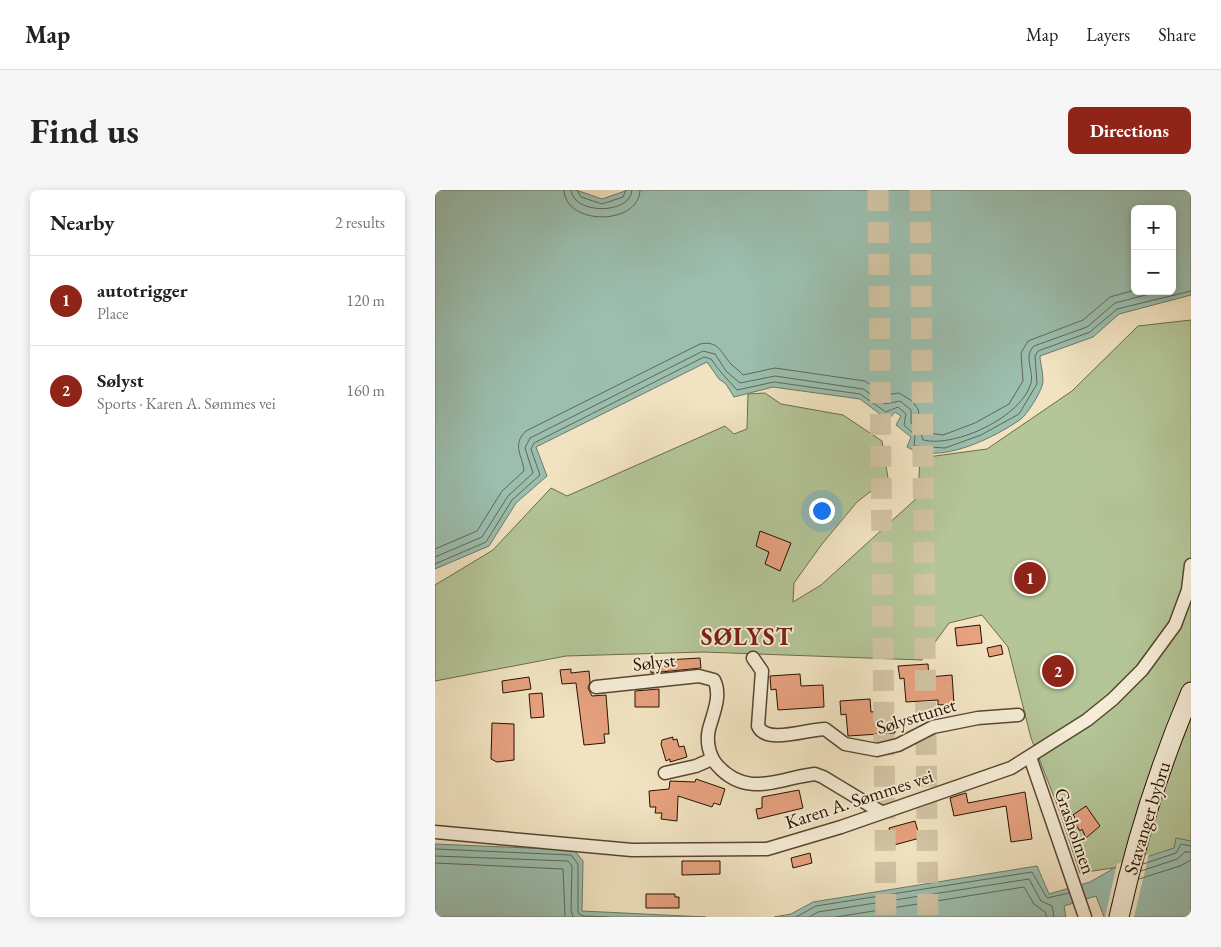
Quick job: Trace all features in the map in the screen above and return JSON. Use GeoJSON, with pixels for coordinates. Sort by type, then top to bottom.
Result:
{"type":"FeatureCollection","features":[{"type":"Feature","properties":{"kind":"main road","name":"Stavanger bybru"},"geometry":{"type":"LineString","coordinates":[[1119,917],[1143,822],[1164,760],[1191,692]]}},
{"type":"Feature","properties":{"kind":"street","name":"Karen A. Sømmes vei"},"geometry":{"type":"LineString","coordinates":[[435,832],[632,850],[767,849],[809,838],[1011,768],[1087,720],[1113,699],[1142,670],[1175,625],[1189,590],[1191,565]]}},
{"type":"Feature","properties":{"kind":"street","name":"Sølysttunet"},"geometry":{"type":"LineString","coordinates":[[753,658],[762,671],[758,726],[762,732],[771,736],[825,729],[845,744],[877,750],[898,744],[933,727],[978,718],[1018,716]]}},
{"type":"Feature","properties":{"kind":"street","name":"Sølyst"},"geometry":{"type":"LineString","coordinates":[[596,687],[699,676],[714,680],[717,691],[708,741],[712,759]]}},
{"type":"Feature","properties":{"kind":"street","name":"Grasholmen"},"geometry":{"type":"LineString","coordinates":[[1030,757],[1084,913]]}},
{"type":"Feature","properties":{"kind":"street"},"geometry":{"type":"LineString","coordinates":[[665,773],[696,766],[712,759],[730,777],[743,783],[762,785],[815,774],[823,776],[881,812]]}},
{"type":"Feature","properties":{"kind":"shaded area"},"geometry":{"type":"Polygon","coordinates":[[[1191,320],[1191,856],[1080,873],[1058,807],[1031,738],[1008,647],[982,615],[949,623],[922,660],[703,652],[566,656],[435,681],[435,585],[493,550],[551,488],[567,496],[725,426],[734,434],[747,429],[748,394],[765,393],[781,404],[843,415],[882,441],[888,478],[857,502],[822,544],[794,583],[793,602],[821,585],[918,497],[920,458],[987,449],[1072,391],[1138,326],[1191,320]]]}},
{"type":"Feature","properties":{"kind":"water"},"geometry":{"type":"Polygon","coordinates":[[[435,190],[576,190],[602,199],[628,190],[1191,190],[1191,295],[1119,314],[1093,337],[1040,356],[1043,383],[1036,399],[1021,419],[996,434],[950,452],[920,452],[907,447],[911,437],[896,425],[901,416],[895,412],[888,420],[860,399],[773,387],[734,397],[726,384],[719,379],[707,362],[536,447],[547,476],[516,503],[489,546],[435,569],[435,190]]]}},
{"type":"Feature","properties":{"kind":"water"},"geometry":{"type":"Polygon","coordinates":[[[1176,838],[1191,841],[1191,917],[1104,917],[1096,896],[1064,906],[1066,917],[774,917],[791,914],[813,902],[1037,866],[1049,894],[1090,882],[1116,867],[1174,848],[1176,838]]]}},
{"type":"Feature","properties":{"kind":"water"},"geometry":{"type":"Polygon","coordinates":[[[435,844],[574,850],[583,861],[582,911],[706,917],[435,917],[435,844]]]}},
{"type":"Feature","properties":{"kind":"pier"},"geometry":{"type":"Polygon","coordinates":[[[1149,854],[1134,917],[1105,917],[1117,864],[1149,854]]]}},
{"type":"Feature","properties":{"kind":"building"},"geometry":{"type":"Polygon","coordinates":[[[760,531],[791,543],[780,571],[765,564],[769,552],[756,546],[760,531]]]}},
{"type":"Feature","properties":{"kind":"building"},"geometry":{"type":"Polygon","coordinates":[[[980,625],[982,643],[957,646],[955,628],[980,625]]]}},
{"type":"Feature","properties":{"kind":"building"},"geometry":{"type":"Polygon","coordinates":[[[1001,645],[1003,654],[989,657],[987,648],[1001,645]]]}},
{"type":"Feature","properties":{"kind":"building"},"geometry":{"type":"Polygon","coordinates":[[[700,658],[701,668],[651,673],[650,661],[700,658]]]}},
{"type":"Feature","properties":{"kind":"building"},"geometry":{"type":"Polygon","coordinates":[[[928,664],[929,677],[952,675],[954,704],[938,705],[938,700],[906,702],[904,678],[900,679],[898,666],[928,664]]]}},
{"type":"Feature","properties":{"kind":"building"},"geometry":{"type":"Polygon","coordinates":[[[571,669],[571,673],[589,671],[590,682],[588,688],[592,696],[606,695],[609,734],[604,734],[605,743],[584,745],[576,683],[562,684],[560,670],[571,669]]]}},
{"type":"Feature","properties":{"kind":"building"},"geometry":{"type":"Polygon","coordinates":[[[800,674],[801,686],[823,685],[824,707],[778,710],[776,689],[771,690],[770,676],[800,674]]]}},
{"type":"Feature","properties":{"kind":"building"},"geometry":{"type":"Polygon","coordinates":[[[529,677],[531,689],[503,693],[502,681],[529,677]]]}},
{"type":"Feature","properties":{"kind":"building"},"geometry":{"type":"Polygon","coordinates":[[[659,689],[659,707],[635,707],[635,691],[659,689]]]}},
{"type":"Feature","properties":{"kind":"building"},"geometry":{"type":"Polygon","coordinates":[[[542,693],[544,717],[531,718],[529,694],[542,693]]]}},
{"type":"Feature","properties":{"kind":"building"},"geometry":{"type":"Polygon","coordinates":[[[870,699],[871,712],[893,710],[895,733],[848,736],[846,714],[841,715],[840,701],[870,699]]]}},
{"type":"Feature","properties":{"kind":"building"},"geometry":{"type":"Polygon","coordinates":[[[492,723],[514,724],[514,760],[497,762],[491,759],[492,723]]]}},
{"type":"Feature","properties":{"kind":"building"},"geometry":{"type":"Polygon","coordinates":[[[673,737],[673,740],[677,739],[679,747],[684,746],[687,757],[670,762],[670,759],[666,761],[661,744],[662,740],[673,737]]]}},
{"type":"Feature","properties":{"kind":"building"},"geometry":{"type":"Polygon","coordinates":[[[696,779],[725,789],[720,805],[714,803],[712,807],[678,796],[677,821],[661,819],[662,813],[655,813],[656,807],[650,807],[649,791],[669,789],[670,781],[695,782],[696,779]]]}},
{"type":"Feature","properties":{"kind":"building"},"geometry":{"type":"Polygon","coordinates":[[[799,790],[803,808],[758,819],[756,809],[762,808],[762,797],[799,790]]]}},
{"type":"Feature","properties":{"kind":"building"},"geometry":{"type":"Polygon","coordinates":[[[1025,792],[1032,839],[1011,842],[1006,806],[954,816],[950,798],[966,793],[968,803],[1025,792]]]}},
{"type":"Feature","properties":{"kind":"building"},"geometry":{"type":"Polygon","coordinates":[[[1086,806],[1100,826],[1086,838],[1082,829],[1080,831],[1072,819],[1075,817],[1073,815],[1086,806]]]}},
{"type":"Feature","properties":{"kind":"building"},"geometry":{"type":"Polygon","coordinates":[[[915,821],[920,838],[894,845],[889,828],[915,821]]]}},
{"type":"Feature","properties":{"kind":"building"},"geometry":{"type":"Polygon","coordinates":[[[810,853],[812,863],[793,868],[791,858],[810,853]]]}},
{"type":"Feature","properties":{"kind":"building"},"geometry":{"type":"Polygon","coordinates":[[[682,861],[720,861],[720,874],[682,875],[682,861]]]}},
{"type":"Feature","properties":{"kind":"building"},"geometry":{"type":"Polygon","coordinates":[[[646,894],[675,894],[675,897],[679,897],[679,908],[646,908],[646,894]]]}},
{"type":"Feature","properties":{"kind":"tunnel"},"geometry":{"type":"LineString","coordinates":[[878,190],[886,917]]}},
{"type":"Feature","properties":{"kind":"tunnel"},"geometry":{"type":"LineString","coordinates":[[920,190],[928,917]]}},
{"type":"Feature","properties":{"kind":"place","name":"autotrigger"},"geometry":{"type":"Point","coordinates":[1030,578]}},
{"type":"Feature","properties":{"kind":"place","name":"Sølyst"},"geometry":{"type":"Point","coordinates":[1058,671]}},
{"type":"Feature","properties":{"kind":"district","name":"SØLYST"},"geometry":{"type":"Point","coordinates":[747,636]}}]}
